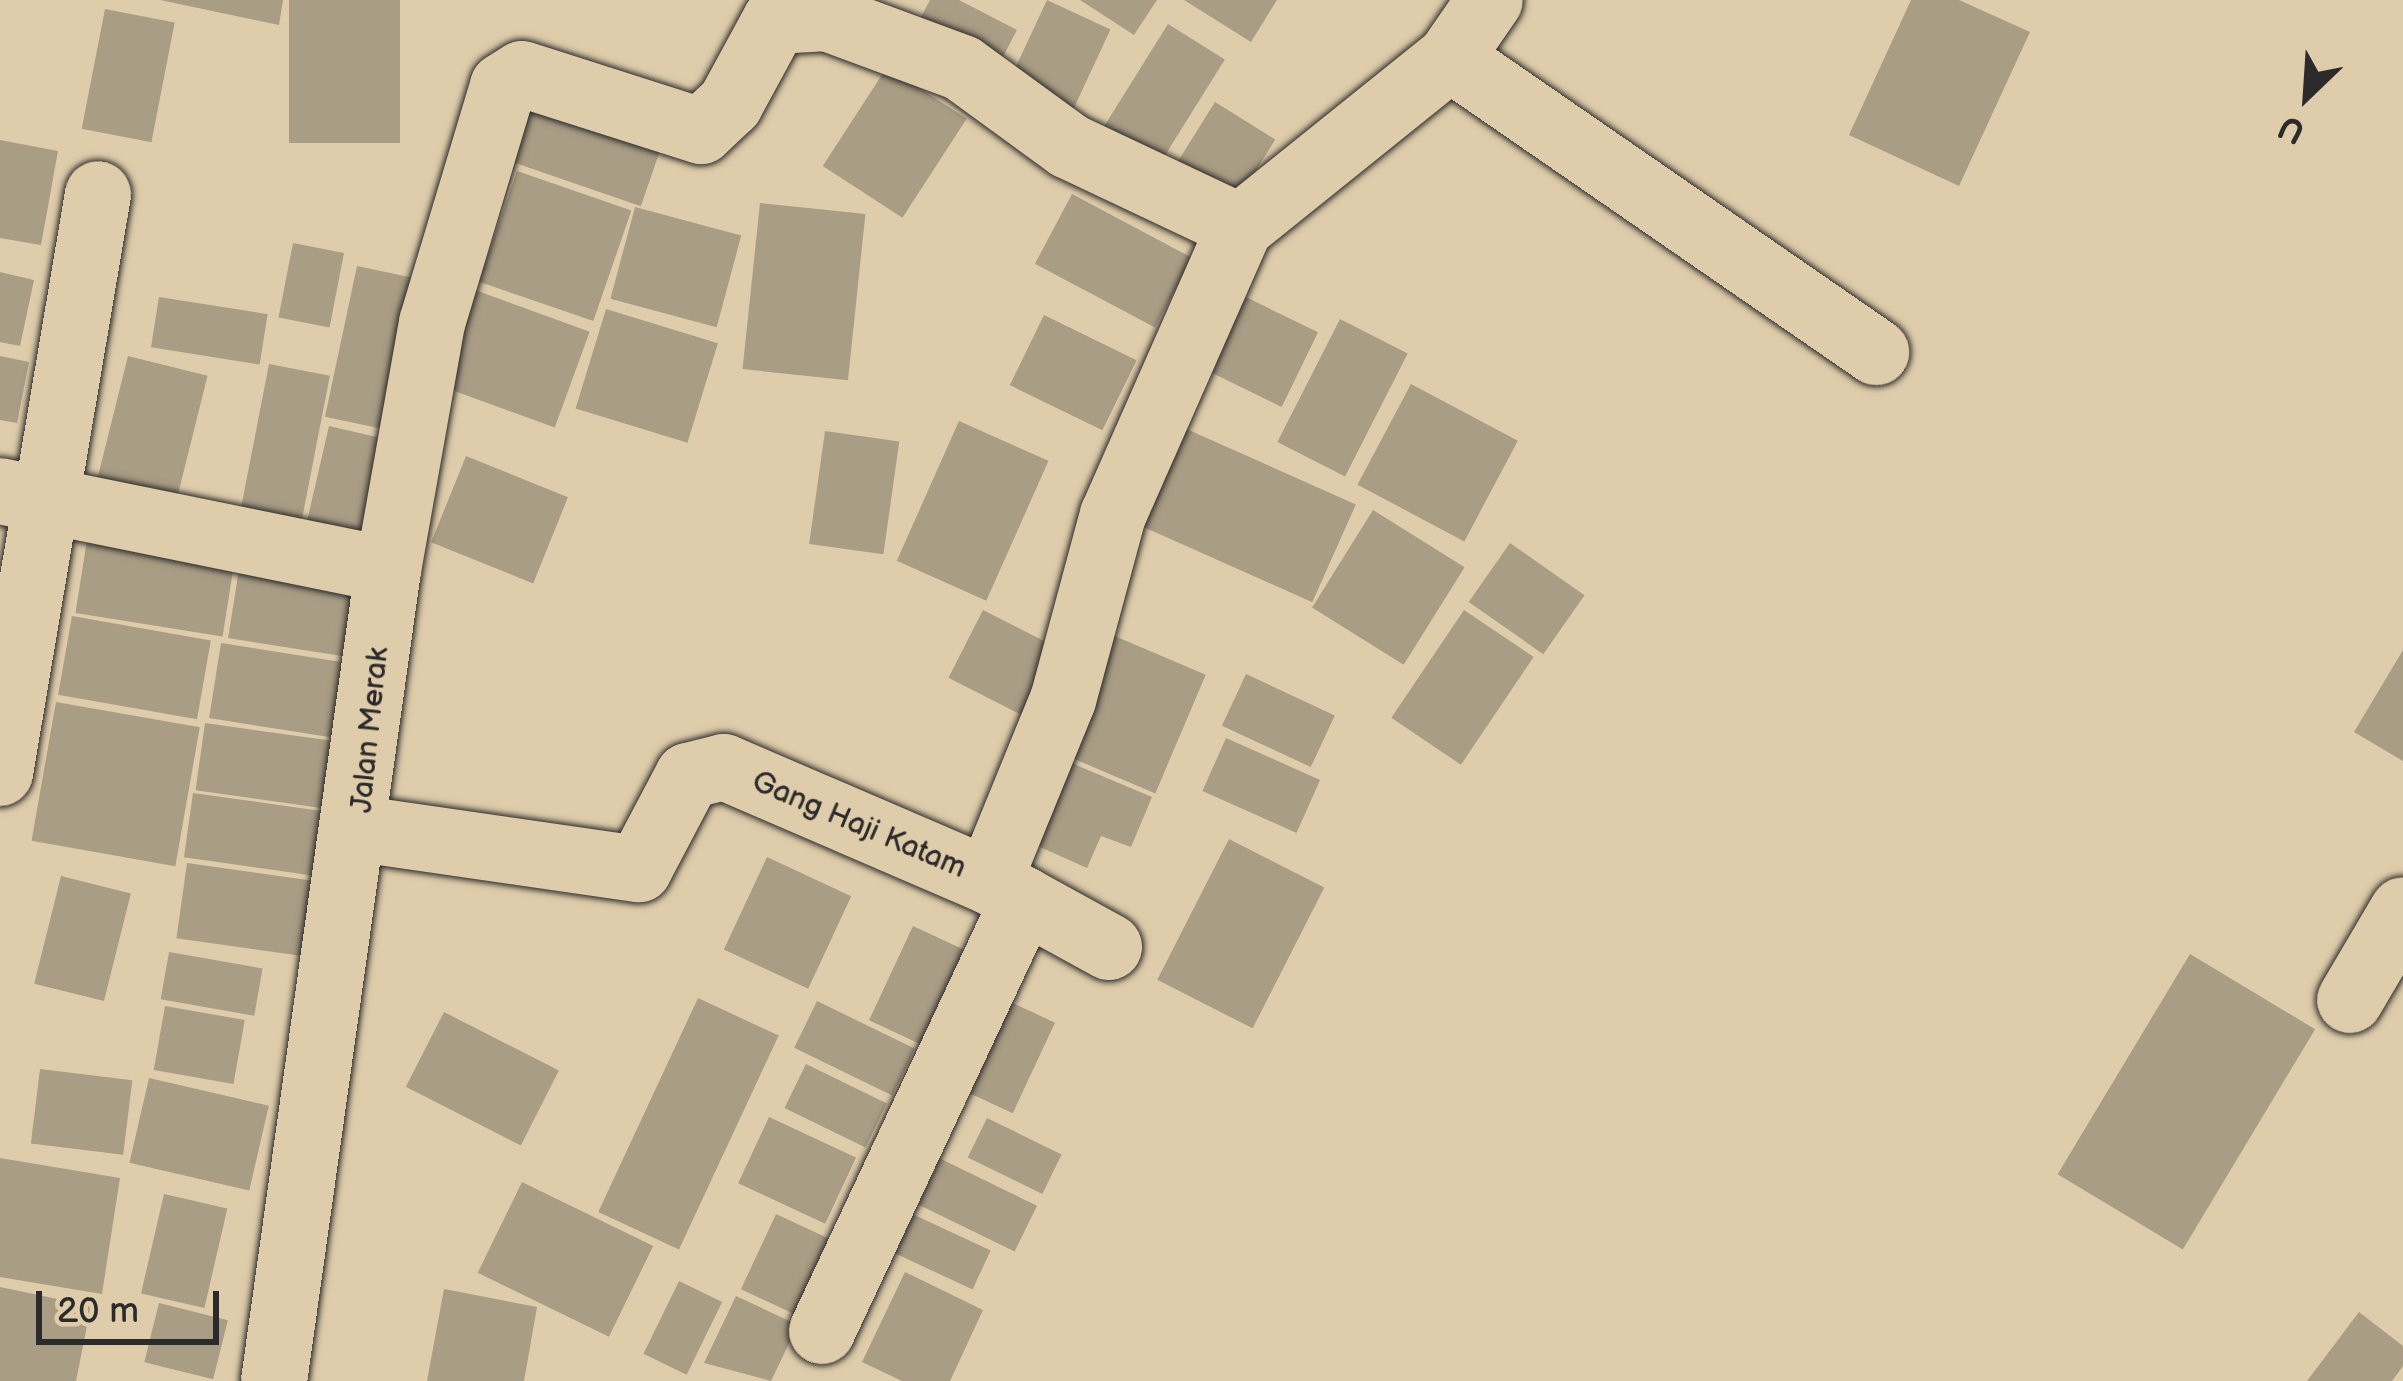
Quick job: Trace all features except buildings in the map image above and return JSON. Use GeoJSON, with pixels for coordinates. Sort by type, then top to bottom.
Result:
{"type":"FeatureCollection","features":[{"type":"Feature","properties":{"kind":"street"},"geometry":{"type":"LineString","coordinates":[[1240,227],[1450,58],[1490,0]]}},
{"type":"Feature","properties":{"kind":"street","name":"Jalan Merak"},"geometry":{"type":"LineString","coordinates":[[274,1381],[317,1030],[360,829],[388,569],[432,323],[503,86],[522,74],[701,131],[730,104],[775,22],[827,18],[962,68],[1069,146],[1240,227]]}},
{"type":"Feature","properties":{"kind":"street"},"geometry":{"type":"LineString","coordinates":[[1450,58],[1876,352]]}},
{"type":"Feature","properties":{"kind":"street"},"geometry":{"type":"LineString","coordinates":[[0,773],[27,495],[98,194]]}},
{"type":"Feature","properties":{"kind":"street","name":"Gang Haji Katam"},"geometry":{"type":"LineString","coordinates":[[1007,891],[1113,515],[1240,227]]}},
{"type":"Feature","properties":{"kind":"street"},"geometry":{"type":"LineString","coordinates":[[27,495],[388,569]]}},
{"type":"Feature","properties":{"kind":"street","name":"Gang Haji Katam"},"geometry":{"type":"LineString","coordinates":[[360,829],[638,869],[688,776],[724,766],[1007,891],[1109,947]]}},
{"type":"Feature","properties":{"kind":"street"},"geometry":{"type":"LineString","coordinates":[[822,1331],[1007,891]]}},
{"type":"Feature","properties":{"kind":"street"},"geometry":{"type":"LineString","coordinates":[[2350,1000],[2403,910]]}}]}
